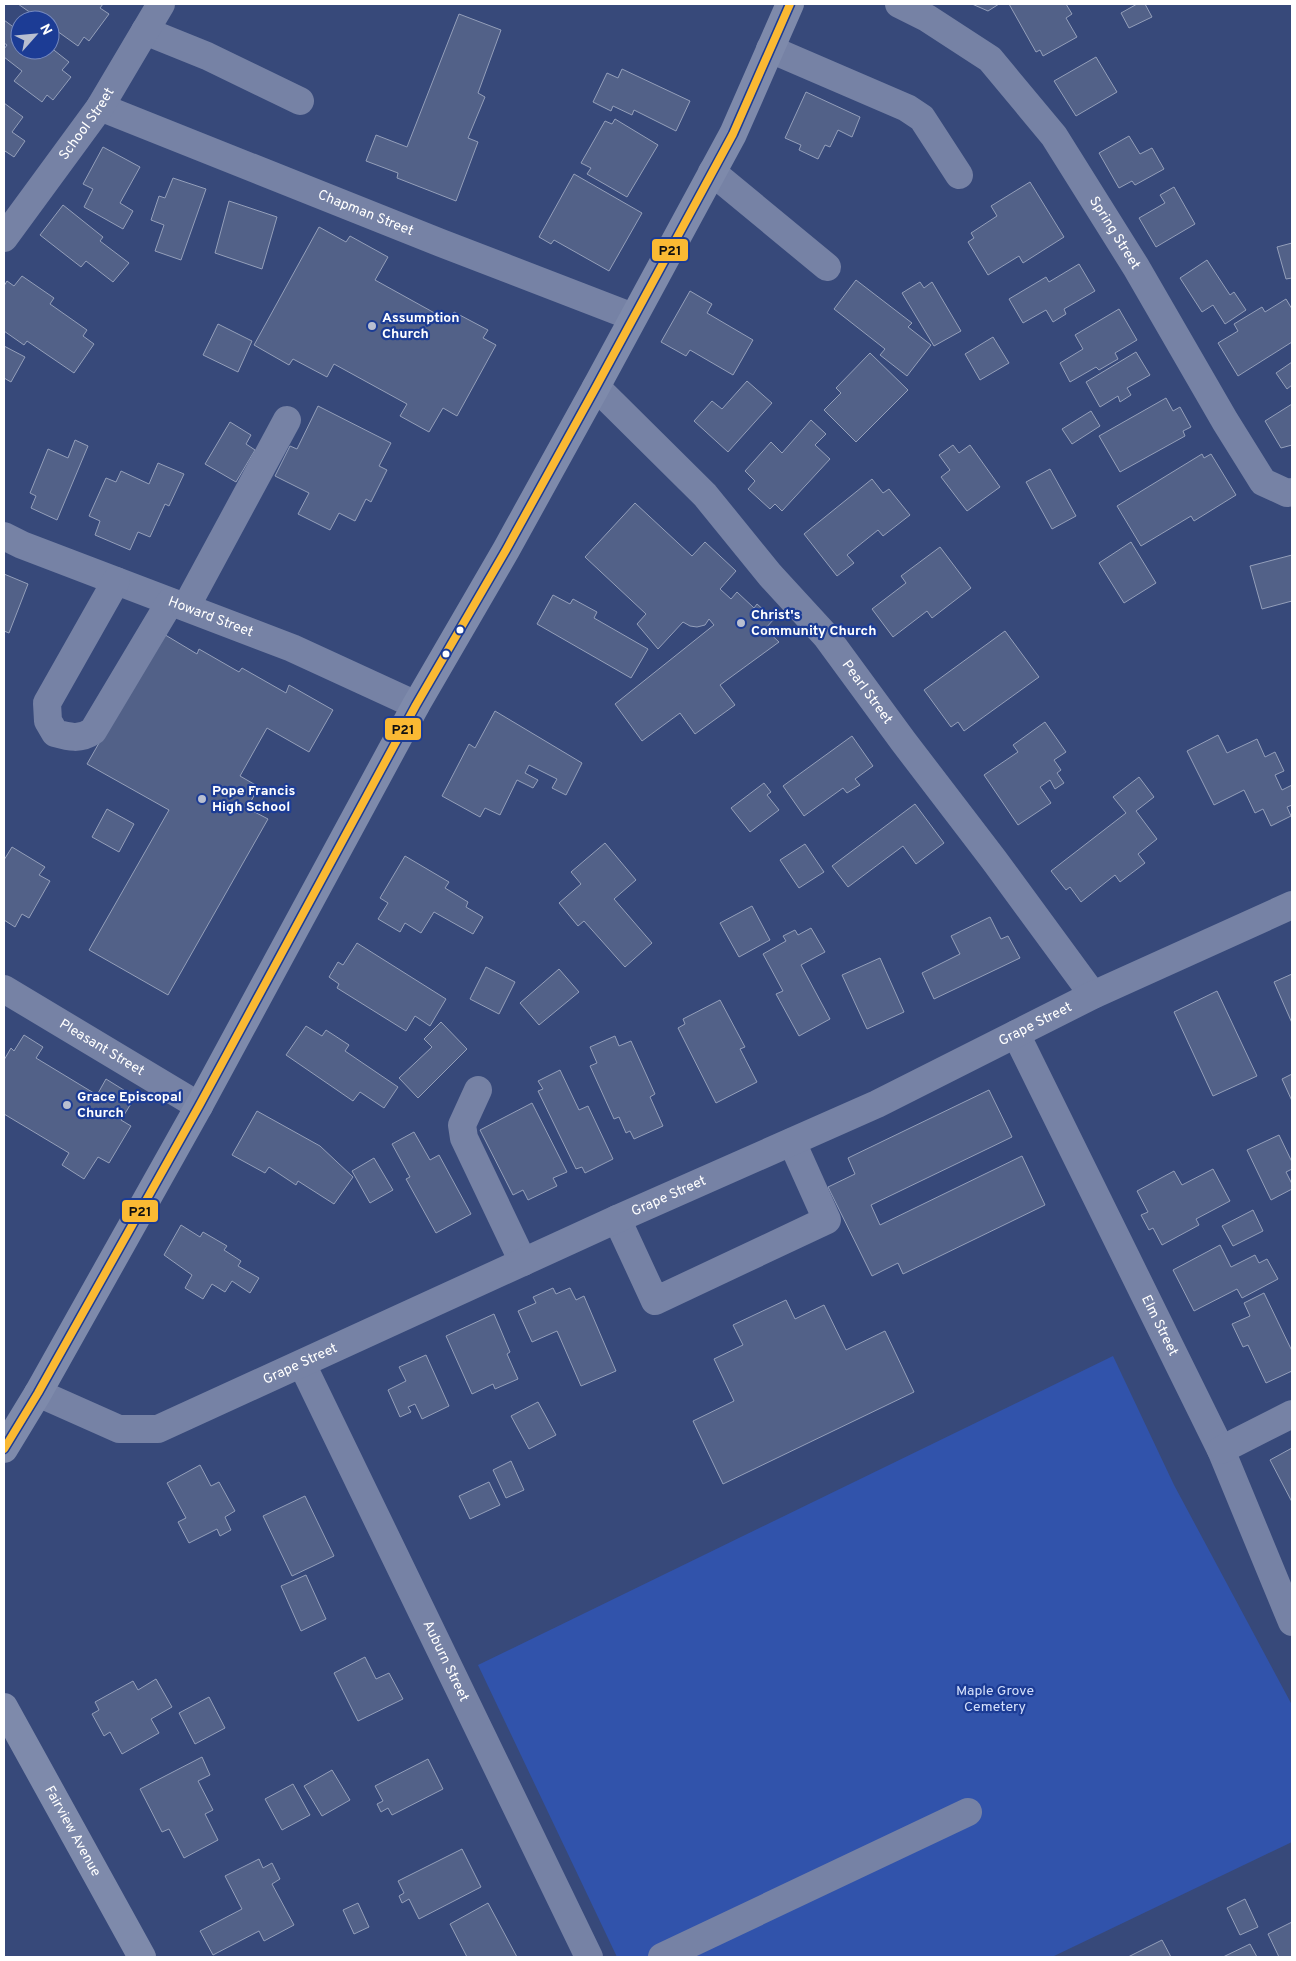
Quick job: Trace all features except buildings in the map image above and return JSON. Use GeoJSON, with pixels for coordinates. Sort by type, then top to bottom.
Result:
{"type":"FeatureCollection","features":[{"type":"Feature","properties":{"kind":"main road"},"geometry":{"type":"LineString","coordinates":[[4,1449],[38,1393],[199,1106],[416,705],[506,550],[596,387],[733,134],[790,4]]}},
{"type":"Feature","properties":{"kind":"main road","name":"Fairview Avenue"},"geometry":{"type":"LineString","coordinates":[[4,1707],[142,1957]]}},
{"type":"Feature","properties":{"kind":"street","name":"School Street"},"geometry":{"type":"LineString","coordinates":[[4,238],[100,107],[161,4]]}},
{"type":"Feature","properties":{"kind":"street","name":"Spring Street"},"geometry":{"type":"LineString","coordinates":[[899,4],[927,18],[990,59],[1054,136],[1136,268],[1225,421],[1263,482],[1287,493],[1292,492]]}},
{"type":"Feature","properties":{"kind":"street"},"geometry":{"type":"LineString","coordinates":[[145,31],[207,56],[300,100]]}},
{"type":"Feature","properties":{"kind":"street"},"geometry":{"type":"LineString","coordinates":[[770,49],[908,108],[922,118],[959,175]]}},
{"type":"Feature","properties":{"kind":"street","name":"Chapman Street"},"geometry":{"type":"LineString","coordinates":[[100,107],[633,317]]}},
{"type":"Feature","properties":{"kind":"street"},"geometry":{"type":"LineString","coordinates":[[712,172],[827,267]]}},
{"type":"Feature","properties":{"kind":"street","name":"Pearl Street"},"geometry":{"type":"LineString","coordinates":[[596,387],[705,495],[770,575],[826,636],[1093,995]]}},
{"type":"Feature","properties":{"kind":"street"},"geometry":{"type":"LineString","coordinates":[[116,580],[47,703],[48,721],[54,733],[69,737],[85,736],[93,731],[178,604],[287,420]]}},
{"type":"Feature","properties":{"kind":"street","name":"Howard Street"},"geometry":{"type":"LineString","coordinates":[[4,536],[22,545],[292,648],[416,705]]}},
{"type":"Feature","properties":{"kind":"street","name":"Grape Street"},"geometry":{"type":"LineString","coordinates":[[38,1393],[119,1429],[158,1429],[617,1219],[877,1104],[1093,995],[1292,905]]}},
{"type":"Feature","properties":{"kind":"street","name":"Pleasant Street"},"geometry":{"type":"LineString","coordinates":[[4,989],[199,1106]]}},
{"type":"Feature","properties":{"kind":"street","name":"Elm Street"},"geometry":{"type":"LineString","coordinates":[[1016,1034],[1221,1450],[1292,1622]]}},
{"type":"Feature","properties":{"kind":"street"},"geometry":{"type":"LineString","coordinates":[[478,1090],[462,1125],[464,1138],[523,1262]]}},
{"type":"Feature","properties":{"kind":"street"},"geometry":{"type":"LineString","coordinates":[[617,1219],[655,1301],[827,1220],[792,1142]]}},
{"type":"Feature","properties":{"kind":"street","name":"Auburn Street"},"geometry":{"type":"LineString","coordinates":[[302,1364],[590,1957]]}},
{"type":"Feature","properties":{"kind":"street"},"geometry":{"type":"LineString","coordinates":[[1221,1450],[1292,1414]]}},
{"type":"Feature","properties":{"kind":"street"},"geometry":{"type":"LineString","coordinates":[[662,1957],[968,1812]]}},
{"type":"Feature","properties":{"kind":"green space","name":"Maple Grove Cemetery"},"geometry":{"type":"Polygon","coordinates":[[[1113,1356],[1174,1485],[1292,1705],[1292,1842],[1052,1957],[617,1957],[478,1665],[1113,1356]]]}},
{"type":"Feature","properties":{"kind":"transit line","name":"P21"},"geometry":{"type":"LineString","coordinates":[[4,1449],[38,1393],[199,1106],[416,705],[506,550],[596,387],[733,134],[790,4]]}},
{"type":"Feature","properties":{"kind":"place","name":"Assumption Church"},"geometry":{"type":"Point","coordinates":[372,326]}},
{"type":"Feature","properties":{"kind":"place","name":"Christ's Community Church"},"geometry":{"type":"Point","coordinates":[741,623]}},
{"type":"Feature","properties":{"kind":"place","name":"Pope Francis High School"},"geometry":{"type":"Point","coordinates":[202,799]}},
{"type":"Feature","properties":{"kind":"place","name":"Grace Episcopal Church"},"geometry":{"type":"Point","coordinates":[67,1105]}}]}
